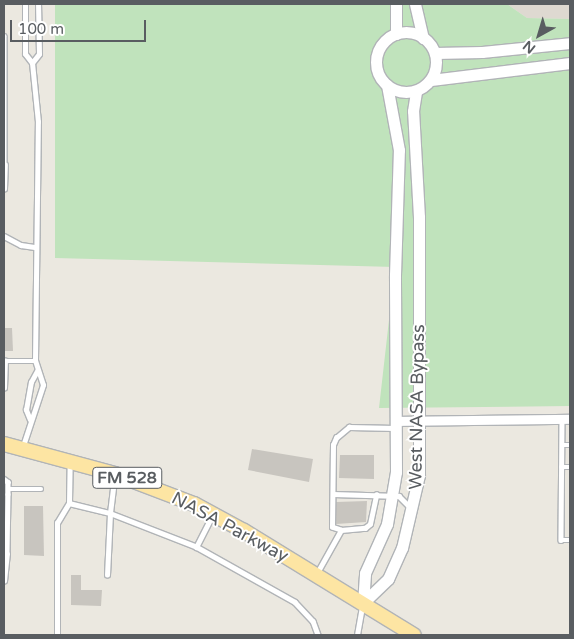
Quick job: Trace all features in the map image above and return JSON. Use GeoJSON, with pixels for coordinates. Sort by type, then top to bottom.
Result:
{"type":"FeatureCollection","features":[{"type":"Feature","properties":{"kind":"main road","name":"NASA Parkway"},"geometry":{"type":"LineString","coordinates":[[4,444],[22,447],[115,474],[214,514],[363,603]]}},
{"type":"Feature","properties":{"kind":"main road","name":"FM 528"},"geometry":{"type":"LineString","coordinates":[[363,603],[414,635]]}},
{"type":"Feature","properties":{"kind":"street"},"geometry":{"type":"LineString","coordinates":[[396,4],[396,34],[415,34],[423,38]]}},
{"type":"Feature","properties":{"kind":"street"},"geometry":{"type":"LineString","coordinates":[[415,4],[423,38],[434,53],[436,62],[431,80]]}},
{"type":"Feature","properties":{"kind":"street","name":"West NASA Bypass"},"geometry":{"type":"LineString","coordinates":[[363,603],[365,573],[380,545],[394,496],[396,424],[395,244],[399,150],[387,85],[377,68],[377,58],[387,40],[396,34]]}},
{"type":"Feature","properties":{"kind":"street"},"geometry":{"type":"LineString","coordinates":[[434,53],[491,52],[570,43]]}},
{"type":"Feature","properties":{"kind":"street"},"geometry":{"type":"LineString","coordinates":[[387,85],[406,92],[416,91],[431,80],[570,63]]}},
{"type":"Feature","properties":{"kind":"street","name":"West NASA Bypass"},"geometry":{"type":"LineString","coordinates":[[363,603],[388,579],[412,514],[419,475],[419,217],[413,111],[416,91]]}},
{"type":"Feature","properties":{"kind":"street"},"geometry":{"type":"LineString","coordinates":[[396,424],[419,420],[566,419]]}},
{"type":"Feature","properties":{"kind":"lane"},"geometry":{"type":"LineString","coordinates":[[22,447],[30,420],[35,415],[43,385],[35,361],[38,122],[32,63],[25,54],[25,4]]}},
{"type":"Feature","properties":{"kind":"lane"},"geometry":{"type":"LineString","coordinates":[[32,63],[39,54],[38,4]]}},
{"type":"Feature","properties":{"kind":"lane"},"geometry":{"type":"LineString","coordinates":[[4,36],[4,189]]}},
{"type":"Feature","properties":{"kind":"lane"},"geometry":{"type":"LineString","coordinates":[[4,236],[22,245],[36,247]]}},
{"type":"Feature","properties":{"kind":"lane"},"geometry":{"type":"LineString","coordinates":[[4,388],[4,361],[35,361]]}},
{"type":"Feature","properties":{"kind":"lane"},"geometry":{"type":"LineString","coordinates":[[30,420],[26,410],[31,382],[37,371]]}},
{"type":"Feature","properties":{"kind":"lane"},"geometry":{"type":"LineString","coordinates":[[566,419],[561,467],[561,540],[570,540]]}},
{"type":"Feature","properties":{"kind":"lane"},"geometry":{"type":"LineString","coordinates":[[376,495],[370,524],[364,528],[341,530],[332,527],[333,445],[342,430],[349,427],[396,424]]}},
{"type":"Feature","properties":{"kind":"lane"},"geometry":{"type":"LineString","coordinates":[[562,445],[570,445]]}},
{"type":"Feature","properties":{"kind":"lane"},"geometry":{"type":"LineString","coordinates":[[57,635],[57,523],[70,503],[70,460]]}},
{"type":"Feature","properties":{"kind":"lane"},"geometry":{"type":"LineString","coordinates":[[561,467],[570,467]]}},
{"type":"Feature","properties":{"kind":"lane"},"geometry":{"type":"LineString","coordinates":[[107,575],[110,513],[115,474]]}},
{"type":"Feature","properties":{"kind":"lane"},"geometry":{"type":"LineString","coordinates":[[4,479],[8,482],[6,492],[4,581]]}},
{"type":"Feature","properties":{"kind":"lane"},"geometry":{"type":"LineString","coordinates":[[6,492],[41,489]]}},
{"type":"Feature","properties":{"kind":"lane"},"geometry":{"type":"LineString","coordinates":[[332,494],[403,498],[412,514]]}},
{"type":"Feature","properties":{"kind":"lane"},"geometry":{"type":"LineString","coordinates":[[70,503],[110,513],[198,547],[295,602],[313,621],[318,635]]}},
{"type":"Feature","properties":{"kind":"lane"},"geometry":{"type":"LineString","coordinates":[[198,547],[214,514]]}},
{"type":"Feature","properties":{"kind":"lane"},"geometry":{"type":"LineString","coordinates":[[316,574],[341,530]]}},
{"type":"Feature","properties":{"kind":"lane"},"geometry":{"type":"LineString","coordinates":[[357,635],[363,603]]}},
{"type":"Feature","properties":{"kind":"shaded area"},"geometry":{"type":"Polygon","coordinates":[[[507,4],[570,4],[570,19],[527,18],[507,4]]]}},
{"type":"Feature","properties":{"kind":"green space"},"geometry":{"type":"Polygon","coordinates":[[[55,4],[507,4],[527,18],[570,19],[570,406],[379,408],[395,267],[55,258],[55,4]]]}},
{"type":"Feature","properties":{"kind":"building"},"geometry":{"type":"Polygon","coordinates":[[[4,328],[12,328],[13,351],[4,351],[4,328]]]}},
{"type":"Feature","properties":{"kind":"building"},"geometry":{"type":"Polygon","coordinates":[[[252,449],[313,459],[309,482],[248,470],[252,449]]]}},
{"type":"Feature","properties":{"kind":"building"},"geometry":{"type":"Polygon","coordinates":[[[340,455],[374,455],[374,479],[339,478],[340,455]]]}},
{"type":"Feature","properties":{"kind":"building"},"geometry":{"type":"Polygon","coordinates":[[[367,501],[366,522],[336,524],[336,502],[367,501]]]}},
{"type":"Feature","properties":{"kind":"building"},"geometry":{"type":"Polygon","coordinates":[[[24,506],[43,506],[44,556],[24,555],[24,506]]]}},
{"type":"Feature","properties":{"kind":"building"},"geometry":{"type":"Polygon","coordinates":[[[71,575],[81,575],[81,590],[102,590],[101,606],[71,605],[71,575]]]}}]}
